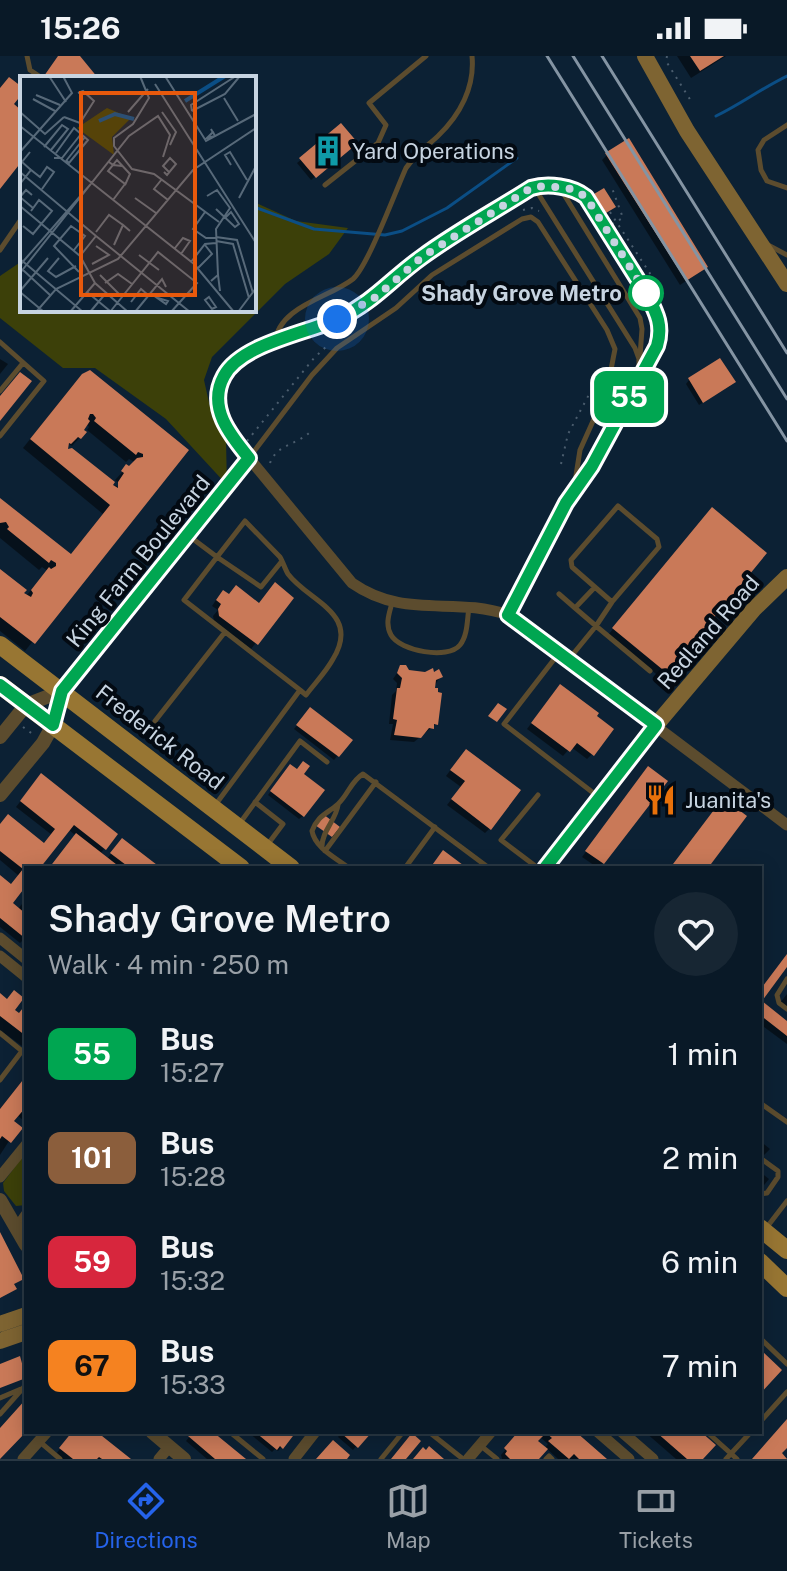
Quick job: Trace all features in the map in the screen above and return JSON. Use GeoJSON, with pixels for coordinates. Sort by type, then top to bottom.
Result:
{"type":"FeatureCollection","features":[{"type":"Feature","properties":{"kind":"main road"},"geometry":{"type":"LineString","coordinates":[[645,56],[687,131],[787,284]]}},
{"type":"Feature","properties":{"kind":"main road","name":"Redland Road"},"geometry":{"type":"LineString","coordinates":[[547,866],[656,725],[754,609],[787,577]]}},
{"type":"Feature","properties":{"kind":"main road","name":"Frederick Road"},"geometry":{"type":"LineString","coordinates":[[0,645],[288,866]]}},
{"type":"Feature","properties":{"kind":"main road"},"geometry":{"type":"LineString","coordinates":[[0,685],[238,866]]}},
{"type":"Feature","properties":{"kind":"main road"},"geometry":{"type":"LineString","coordinates":[[762,1230],[787,1250]]}},
{"type":"Feature","properties":{"kind":"main road"},"geometry":{"type":"LineString","coordinates":[[762,1264],[787,1288]]}},
{"type":"Feature","properties":{"kind":"main road"},"geometry":{"type":"LineString","coordinates":[[0,1324],[24,1316]]}},
{"type":"Feature","properties":{"kind":"main road"},"geometry":{"type":"LineString","coordinates":[[0,1341],[24,1333]]}},
{"type":"Feature","properties":{"kind":"street","name":"King Farm Boulevard"},"geometry":{"type":"LineString","coordinates":[[0,795],[43,743],[53,725],[62,691],[249,458]]}},
{"type":"Feature","properties":{"kind":"street"},"geometry":{"type":"LineString","coordinates":[[249,458],[352,583],[365,592],[410,606],[490,609],[508,615],[787,825]]}},
{"type":"Feature","properties":{"kind":"street"},"geometry":{"type":"LineString","coordinates":[[0,737],[26,705],[62,691]]}},
{"type":"Feature","properties":{"kind":"street"},"geometry":{"type":"LineString","coordinates":[[0,938],[23,963]]}},
{"type":"Feature","properties":{"kind":"street"},"geometry":{"type":"LineString","coordinates":[[0,956],[23,963]]}},
{"type":"Feature","properties":{"kind":"street"},"geometry":{"type":"LineString","coordinates":[[0,1177],[24,1147]]}},
{"type":"Feature","properties":{"kind":"street"},"geometry":{"type":"LineString","coordinates":[[0,1200],[21,1221]]}},
{"type":"Feature","properties":{"kind":"street"},"geometry":{"type":"LineString","coordinates":[[154,1434],[184,1459]]}},
{"type":"Feature","properties":{"kind":"street"},"geometry":{"type":"LineString","coordinates":[[294,1459],[313,1434]]}},
{"type":"Feature","properties":{"kind":"street"},"geometry":{"type":"LineString","coordinates":[[466,1459],[489,1434]]}},
{"type":"Feature","properties":{"kind":"street"},"geometry":{"type":"LineString","coordinates":[[600,1434],[629,1459]]}},
{"type":"Feature","properties":{"kind":"street"},"geometry":{"type":"LineString","coordinates":[[624,1434],[653,1459]]}},
{"type":"Feature","properties":{"kind":"street"},"geometry":{"type":"LineString","coordinates":[[23,1459],[43,1436]]}},
{"type":"Feature","properties":{"kind":"street"},"geometry":{"type":"LineString","coordinates":[[159,1459],[169,1447]]}},
{"type":"Feature","properties":{"kind":"lane"},"geometry":{"type":"LineString","coordinates":[[27,56],[30,70],[39,76]]}},
{"type":"Feature","properties":{"kind":"lane"},"geometry":{"type":"LineString","coordinates":[[325,185],[378,143],[386,125],[369,103],[426,56]]}},
{"type":"Feature","properties":{"kind":"lane"},"geometry":{"type":"LineString","coordinates":[[275,342],[276,333],[286,320],[354,278],[366,259],[411,161],[440,134],[462,106],[471,79],[472,56]]}},
{"type":"Feature","properties":{"kind":"lane"},"geometry":{"type":"LineString","coordinates":[[787,125],[764,140],[758,150],[761,170],[767,181],[787,188]]}},
{"type":"Feature","properties":{"kind":"lane"},"geometry":{"type":"LineString","coordinates":[[534,187],[639,359]]}},
{"type":"Feature","properties":{"kind":"lane"},"geometry":{"type":"LineString","coordinates":[[508,615],[575,482],[580,450],[607,390],[615,349],[607,330],[538,222],[531,217],[522,219],[432,275],[396,308],[337,348],[312,375],[249,458],[223,423],[219,411],[219,388],[224,376],[236,361],[366,304],[422,257],[534,187],[573,189],[586,197],[656,310],[661,333],[657,346],[592,466],[566,503]]}},
{"type":"Feature","properties":{"kind":"lane"},"geometry":{"type":"LineString","coordinates":[[560,187],[640,318],[639,377]]}},
{"type":"Feature","properties":{"kind":"lane"},"geometry":{"type":"LineString","coordinates":[[0,250],[20,221]]}},
{"type":"Feature","properties":{"kind":"lane"},"geometry":{"type":"LineString","coordinates":[[760,240],[787,255]]}},
{"type":"Feature","properties":{"kind":"lane"},"geometry":{"type":"LineString","coordinates":[[0,342],[44,381],[0,436]]}},
{"type":"Feature","properties":{"kind":"lane"},"geometry":{"type":"LineString","coordinates":[[0,391],[23,363]]}},
{"type":"Feature","properties":{"kind":"lane"},"geometry":{"type":"LineString","coordinates":[[600,798],[504,724],[564,656],[596,626],[612,602],[659,547],[657,539],[618,506],[571,560],[572,567],[612,602]]}},
{"type":"Feature","properties":{"kind":"lane"},"geometry":{"type":"LineString","coordinates":[[245,521],[282,561],[289,575],[335,616],[340,633],[333,660],[306,695],[184,600],[245,521]]}},
{"type":"Feature","properties":{"kind":"lane"},"geometry":{"type":"LineString","coordinates":[[187,534],[261,587],[282,561]]}},
{"type":"Feature","properties":{"kind":"lane"},"geometry":{"type":"LineString","coordinates":[[575,608],[595,587]]}},
{"type":"Feature","properties":{"kind":"lane"},"geometry":{"type":"LineString","coordinates":[[559,594],[650,671]]}},
{"type":"Feature","properties":{"kind":"lane"},"geometry":{"type":"LineString","coordinates":[[392,602],[388,628],[395,641],[407,649],[443,653],[461,644],[469,608]]}},
{"type":"Feature","properties":{"kind":"lane"},"geometry":{"type":"LineString","coordinates":[[155,721],[225,632]]}},
{"type":"Feature","properties":{"kind":"lane"},"geometry":{"type":"LineString","coordinates":[[213,808],[300,690]]}},
{"type":"Feature","properties":{"kind":"lane"},"geometry":{"type":"LineString","coordinates":[[237,827],[300,741],[327,762]]}},
{"type":"Feature","properties":{"kind":"lane"},"geometry":{"type":"LineString","coordinates":[[324,849],[321,841],[335,819],[338,804],[360,775],[366,775],[486,866]]}},
{"type":"Feature","properties":{"kind":"lane"},"geometry":{"type":"LineString","coordinates":[[324,849],[376,782]]}},
{"type":"Feature","properties":{"kind":"lane"},"geometry":{"type":"LineString","coordinates":[[535,866],[501,840],[538,795]]}},
{"type":"Feature","properties":{"kind":"lane"},"geometry":{"type":"LineString","coordinates":[[255,802],[283,824],[265,848]]}},
{"type":"Feature","properties":{"kind":"lane"},"geometry":{"type":"LineString","coordinates":[[338,804],[326,810],[312,828],[313,839],[346,866]]}},
{"type":"Feature","properties":{"kind":"lane"},"geometry":{"type":"LineString","coordinates":[[406,866],[435,827]]}},
{"type":"Feature","properties":{"kind":"lane"},"geometry":{"type":"LineString","coordinates":[[787,979],[777,995],[779,1003],[787,1009]]}},
{"type":"Feature","properties":{"kind":"lane"},"geometry":{"type":"LineString","coordinates":[[0,1033],[22,1051],[0,1080]]}},
{"type":"Feature","properties":{"kind":"lane"},"geometry":{"type":"LineString","coordinates":[[762,1104],[787,1122]]}},
{"type":"Feature","properties":{"kind":"lane"},"geometry":{"type":"LineString","coordinates":[[762,1159],[778,1171],[778,1177],[767,1193],[762,1194]]}},
{"type":"Feature","properties":{"kind":"lane"},"geometry":{"type":"LineString","coordinates":[[762,1167],[766,1162]]}},
{"type":"Feature","properties":{"kind":"lane"},"geometry":{"type":"LineString","coordinates":[[762,1230],[787,1201]]}},
{"type":"Feature","properties":{"kind":"lane"},"geometry":{"type":"LineString","coordinates":[[781,1209],[787,1214]]}},
{"type":"Feature","properties":{"kind":"lane"},"geometry":{"type":"LineString","coordinates":[[762,1340],[787,1364]]}},
{"type":"Feature","properties":{"kind":"lane"},"geometry":{"type":"LineString","coordinates":[[0,1398],[24,1387]]}},
{"type":"Feature","properties":{"kind":"lane"},"geometry":{"type":"LineString","coordinates":[[0,1414],[24,1388]]}},
{"type":"Feature","properties":{"kind":"lane"},"geometry":{"type":"LineString","coordinates":[[762,1420],[787,1392]]}},
{"type":"Feature","properties":{"kind":"lane"},"geometry":{"type":"LineString","coordinates":[[232,1434],[263,1459]]}},
{"type":"Feature","properties":{"kind":"lane"},"geometry":{"type":"LineString","coordinates":[[381,1459],[401,1434]]}},
{"type":"Feature","properties":{"kind":"lane"},"geometry":{"type":"LineString","coordinates":[[432,1434],[466,1459]]}},
{"type":"Feature","properties":{"kind":"lane"},"geometry":{"type":"LineString","coordinates":[[709,1434],[729,1456],[737,1459]]}},
{"type":"Feature","properties":{"kind":"lane"},"geometry":{"type":"LineString","coordinates":[[729,1456],[749,1434]]}},
{"type":"Feature","properties":{"kind":"lane"},"geometry":{"type":"LineString","coordinates":[[43,1436],[60,1459]]}},
{"type":"Feature","properties":{"kind":"lane"},"geometry":{"type":"LineString","coordinates":[[480,1445],[497,1459]]}},
{"type":"Feature","properties":{"kind":"path"},"geometry":{"type":"LineString","coordinates":[[667,56],[666,61],[691,101]]}},
{"type":"Feature","properties":{"kind":"path"},"geometry":{"type":"LineString","coordinates":[[612,188],[623,218],[617,221]]}},
{"type":"Feature","properties":{"kind":"path"},"geometry":{"type":"LineString","coordinates":[[514,216],[529,208],[536,209],[542,215]]}},
{"type":"Feature","properties":{"kind":"path"},"geometry":{"type":"LineString","coordinates":[[610,212],[664,295]]}},
{"type":"Feature","properties":{"kind":"path"},"geometry":{"type":"LineString","coordinates":[[246,442],[314,358],[333,341]]}},
{"type":"Feature","properties":{"kind":"path"},"geometry":{"type":"LineString","coordinates":[[561,464],[568,434],[607,361]]}},
{"type":"Feature","properties":{"kind":"path"},"geometry":{"type":"LineString","coordinates":[[267,467],[276,452],[302,440],[310,432]]}},
{"type":"Feature","properties":{"kind":"path"},"geometry":{"type":"LineString","coordinates":[[19,724],[38,738]]}},
{"type":"Feature","properties":{"kind":"green space"},"geometry":{"type":"Polygon","coordinates":[[[256,203],[296,221],[348,228],[329,254],[285,284],[212,357],[204,380],[212,416],[226,441],[227,485],[166,419],[95,368],[63,368],[0,318],[0,276],[20,262],[20,312],[256,312],[256,203]]]}},
{"type":"Feature","properties":{"kind":"green space"},"geometry":{"type":"Polygon","coordinates":[[[24,1155],[24,1205],[16,1206],[4,1191],[3,1183],[24,1155]]]}},
{"type":"Feature","properties":{"kind":"building"},"geometry":{"type":"Polygon","coordinates":[[[58,56],[80,56],[96,76],[44,76],[58,56]]]}},
{"type":"Feature","properties":{"kind":"building"},"geometry":{"type":"Polygon","coordinates":[[[690,56],[724,56],[700,71],[690,56]]]}},
{"type":"Feature","properties":{"kind":"building"},"geometry":{"type":"Polygon","coordinates":[[[9,77],[20,85],[20,96],[14,104],[20,109],[20,164],[0,189],[0,88],[9,77]]]}},
{"type":"Feature","properties":{"kind":"building","name":"Yard Operations"},"geometry":{"type":"Polygon","coordinates":[[[341,123],[358,143],[316,178],[299,158],[341,123]]]}},
{"type":"Feature","properties":{"kind":"building"},"geometry":{"type":"Polygon","coordinates":[[[629,138],[708,267],[686,281],[605,153],[629,138]]]}},
{"type":"Feature","properties":{"kind":"building"},"geometry":{"type":"Polygon","coordinates":[[[604,188],[616,207],[606,213],[594,194],[604,188]]]}},
{"type":"Feature","properties":{"kind":"building"},"geometry":{"type":"Polygon","coordinates":[[[720,358],[736,382],[703,403],[688,378],[720,358]]]}},
{"type":"Feature","properties":{"kind":"building"},"geometry":{"type":"Polygon","coordinates":[[[90,370],[189,450],[35,644],[0,617],[0,569],[27,590],[24,593],[31,597],[31,590],[49,567],[51,569],[56,563],[51,560],[49,563],[7,529],[6,522],[0,523],[0,498],[71,554],[110,505],[30,439],[82,374],[90,370]],[[90,414],[90,421],[84,430],[87,432],[81,439],[78,437],[69,443],[68,449],[72,448],[115,482],[113,485],[118,488],[124,473],[121,471],[126,464],[129,466],[143,454],[138,452],[136,455],[94,421],[96,418],[90,414]]]}},
{"type":"Feature","properties":{"kind":"building"},"geometry":{"type":"Polygon","coordinates":[[[20,372],[32,381],[0,421],[0,396],[20,372]]]}},
{"type":"Feature","properties":{"kind":"building"},"geometry":{"type":"Polygon","coordinates":[[[712,507],[767,553],[668,674],[612,628],[712,507]]]}},
{"type":"Feature","properties":{"kind":"building"},"geometry":{"type":"Polygon","coordinates":[[[275,582],[294,598],[258,645],[219,616],[221,604],[216,600],[223,590],[229,594],[236,585],[259,603],[275,582]]]}},
{"type":"Feature","properties":{"kind":"building"},"geometry":{"type":"Polygon","coordinates":[[[400,665],[425,672],[439,669],[443,677],[436,680],[435,688],[442,693],[438,725],[434,724],[434,729],[429,728],[421,738],[394,735],[397,688],[400,688],[402,678],[397,673],[400,665]]]}},
{"type":"Feature","properties":{"kind":"building"},"geometry":{"type":"Polygon","coordinates":[[[560,684],[599,713],[597,716],[614,729],[594,756],[577,743],[570,752],[531,723],[560,684]]]}},
{"type":"Feature","properties":{"kind":"building"},"geometry":{"type":"Polygon","coordinates":[[[498,703],[507,709],[497,722],[488,716],[498,703]]]}},
{"type":"Feature","properties":{"kind":"building"},"geometry":{"type":"Polygon","coordinates":[[[310,707],[353,740],[339,757],[296,725],[310,707]]]}},
{"type":"Feature","properties":{"kind":"building"},"geometry":{"type":"Polygon","coordinates":[[[466,749],[521,790],[491,830],[451,799],[465,781],[450,770],[466,749]]]}},
{"type":"Feature","properties":{"kind":"building"},"geometry":{"type":"Polygon","coordinates":[[[303,761],[310,766],[304,774],[325,790],[304,817],[270,791],[290,764],[297,769],[303,761]]]}},
{"type":"Feature","properties":{"kind":"building"},"geometry":{"type":"Polygon","coordinates":[[[648,766],[668,781],[604,864],[585,851],[648,766]]]}},
{"type":"Feature","properties":{"kind":"building"},"geometry":{"type":"Polygon","coordinates":[[[41,773],[118,834],[106,850],[74,825],[42,866],[24,866],[24,889],[13,903],[24,912],[24,937],[0,918],[0,875],[11,884],[23,869],[0,851],[0,824],[8,814],[44,843],[55,829],[20,801],[41,773]]]}},
{"type":"Feature","properties":{"kind":"building"},"geometry":{"type":"Polygon","coordinates":[[[723,798],[747,816],[710,866],[672,866],[723,798]]]}},
{"type":"Feature","properties":{"kind":"building"},"geometry":{"type":"Polygon","coordinates":[[[323,814],[340,827],[332,837],[315,825],[323,814]]]}},
{"type":"Feature","properties":{"kind":"building"},"geometry":{"type":"Polygon","coordinates":[[[76,833],[118,866],[51,866],[76,833]]]}},
{"type":"Feature","properties":{"kind":"building"},"geometry":{"type":"Polygon","coordinates":[[[122,838],[158,866],[127,866],[110,853],[122,838]]]}},
{"type":"Feature","properties":{"kind":"building"},"geometry":{"type":"Polygon","coordinates":[[[443,850],[464,866],[431,866],[443,850]]]}},
{"type":"Feature","properties":{"kind":"building"},"geometry":{"type":"Polygon","coordinates":[[[787,954],[787,967],[762,1001],[762,987],[787,954]]]}},
{"type":"Feature","properties":{"kind":"building"},"geometry":{"type":"Polygon","coordinates":[[[14,990],[24,998],[15,1010],[19,1013],[24,1007],[24,1034],[0,1016],[0,993],[7,999],[14,990]]]}},
{"type":"Feature","properties":{"kind":"building"},"geometry":{"type":"Polygon","coordinates":[[[762,1001],[787,1021],[787,1036],[762,1017],[762,1001]]]}},
{"type":"Feature","properties":{"kind":"building"},"geometry":{"type":"Polygon","coordinates":[[[24,1079],[24,1109],[14,1121],[23,1128],[11,1143],[2,1136],[0,1139],[0,1109],[24,1079]]]}},
{"type":"Feature","properties":{"kind":"building"},"geometry":{"type":"Polygon","coordinates":[[[0,1232],[24,1279],[14,1284],[17,1289],[0,1298],[0,1232]]]}},
{"type":"Feature","properties":{"kind":"building"},"geometry":{"type":"Polygon","coordinates":[[[762,1351],[782,1370],[762,1392],[762,1351]]]}},
{"type":"Feature","properties":{"kind":"building"},"geometry":{"type":"Polygon","coordinates":[[[20,1356],[24,1379],[0,1388],[0,1364],[20,1356]]]}},
{"type":"Feature","properties":{"kind":"building"},"geometry":{"type":"Polygon","coordinates":[[[24,1401],[24,1434],[0,1459],[0,1428],[24,1401]]]}},
{"type":"Feature","properties":{"kind":"building"},"geometry":{"type":"Polygon","coordinates":[[[787,1419],[787,1448],[782,1453],[787,1459],[752,1459],[787,1419]]]}},
{"type":"Feature","properties":{"kind":"building"},"geometry":{"type":"Polygon","coordinates":[[[70,1434],[100,1434],[131,1459],[73,1459],[59,1448],[70,1434]]]}},
{"type":"Feature","properties":{"kind":"building"},"geometry":{"type":"Polygon","coordinates":[[[215,1434],[246,1459],[215,1459],[188,1436],[215,1434]]]}},
{"type":"Feature","properties":{"kind":"building"},"geometry":{"type":"Polygon","coordinates":[[[257,1434],[294,1434],[283,1449],[280,1446],[277,1450],[257,1434]]]}},
{"type":"Feature","properties":{"kind":"building"},"geometry":{"type":"Polygon","coordinates":[[[342,1434],[370,1434],[358,1448],[342,1434]]]}},
{"type":"Feature","properties":{"kind":"building"},"geometry":{"type":"Polygon","coordinates":[[[411,1434],[421,1441],[406,1459],[391,1459],[411,1434]]]}},
{"type":"Feature","properties":{"kind":"building"},"geometry":{"type":"Polygon","coordinates":[[[516,1434],[545,1434],[538,1441],[548,1449],[539,1459],[510,1459],[504,1448],[516,1434]]]}},
{"type":"Feature","properties":{"kind":"building"},"geometry":{"type":"Polygon","coordinates":[[[547,1434],[578,1434],[607,1459],[579,1459],[574,1454],[569,1459],[548,1441],[552,1438],[547,1434]]]}},
{"type":"Feature","properties":{"kind":"building"},"geometry":{"type":"Polygon","coordinates":[[[658,1434],[703,1434],[716,1445],[703,1459],[687,1459],[658,1434]]]}},
{"type":"Feature","properties":{"kind":"building"},"geometry":{"type":"Polygon","coordinates":[[[333,1440],[350,1455],[347,1459],[316,1459],[333,1440]]]}},
{"type":"Feature","properties":{"kind":"building"},"geometry":{"type":"Polygon","coordinates":[[[429,1446],[444,1459],[413,1459],[423,1447],[426,1450],[429,1446]]]}},
{"type":"Feature","properties":{"kind":"waterway"},"geometry":{"type":"LineString","coordinates":[[716,116],[787,76]]}},
{"type":"Feature","properties":{"kind":"waterway"},"geometry":{"type":"LineString","coordinates":[[256,208],[314,229],[385,235],[402,231],[447,208],[517,158]]}},
{"type":"Feature","properties":{"kind":"railway"},"geometry":{"type":"LineString","coordinates":[[547,56],[787,441]]}},
{"type":"Feature","properties":{"kind":"railway"},"geometry":{"type":"LineString","coordinates":[[573,56],[787,399]]}},
{"type":"Feature","properties":{"kind":"railway"},"geometry":{"type":"LineString","coordinates":[[602,56],[787,353]]}},
{"type":"Feature","properties":{"kind":"bus line","name":"55"},"geometry":{"type":"LineString","coordinates":[[0,685],[53,725],[62,691],[249,458],[235,442],[219,411],[219,388],[236,361],[366,304],[422,257],[531,188],[573,189],[586,197],[648,296],[656,310],[661,333],[657,346],[592,466],[566,503],[508,615],[656,725],[547,866]]}},
{"type":"Feature","properties":{"kind":"place","name":"Yard Operations"},"geometry":{"type":"Point","coordinates":[328,151]}},
{"type":"Feature","properties":{"kind":"place","name":"Shady Grove Metro"},"geometry":{"type":"Point","coordinates":[646,293]}},
{"type":"Feature","properties":{"kind":"place","name":"Juanita's"},"geometry":{"type":"Point","coordinates":[661,800]}},
{"type":"Feature","properties":{"kind":"route"},"geometry":{"type":"LineString","coordinates":[[337,319],[376,297],[422,257],[537,186],[573,189],[586,197],[648,296],[646,293]]}}]}
